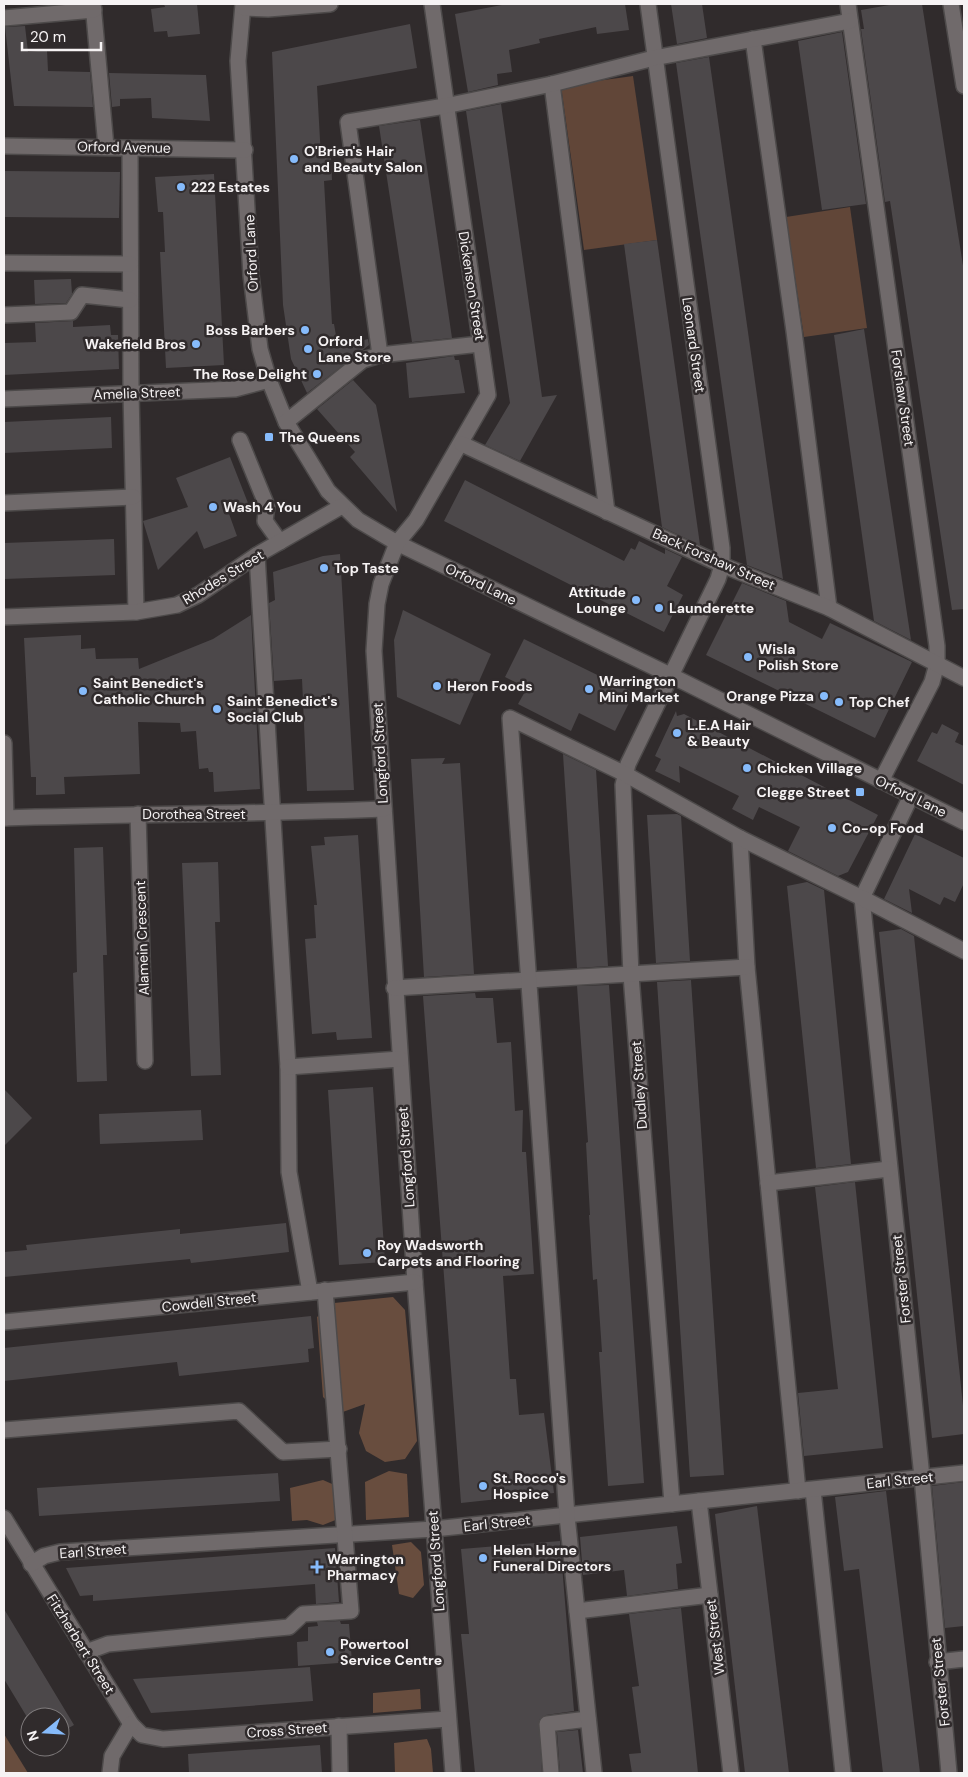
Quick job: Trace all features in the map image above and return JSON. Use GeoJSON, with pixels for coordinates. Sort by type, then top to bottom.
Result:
{"type":"FeatureCollection","features":[{"type":"Feature","properties":{"kind":"street"},"geometry":{"type":"LineString","coordinates":[[243,6],[268,9],[330,4]]}},
{"type":"Feature","properties":{"kind":"street","name":"Dickenson Street"},"geometry":{"type":"LineString","coordinates":[[396,544],[416,520],[462,444],[488,395],[445,106],[432,4]]}},
{"type":"Feature","properties":{"kind":"street","name":"Leonard Street"},"geometry":{"type":"LineString","coordinates":[[648,4],[720,529],[722,564],[718,579],[670,675]]}},
{"type":"Feature","properties":{"kind":"street","name":"Forshaw Street"},"geometry":{"type":"LineString","coordinates":[[848,4],[937,646],[937,664],[932,682],[881,781]]}},
{"type":"Feature","properties":{"kind":"street"},"geometry":{"type":"LineString","coordinates":[[951,4],[964,86]]}},
{"type":"Feature","properties":{"kind":"street","name":"Orford Lane"},"geometry":{"type":"LineString","coordinates":[[243,6],[238,62],[254,302],[260,350],[269,380],[286,422],[314,470],[342,506],[374,531],[396,544],[670,675],[964,822]]}},
{"type":"Feature","properties":{"kind":"street"},"geometry":{"type":"LineString","coordinates":[[4,18],[94,7],[106,147]]}},
{"type":"Feature","properties":{"kind":"street"},"geometry":{"type":"LineString","coordinates":[[380,355],[348,122],[445,106],[552,84],[654,58],[850,21]]}},
{"type":"Feature","properties":{"kind":"street"},"geometry":{"type":"LineString","coordinates":[[752,39],[794,332],[829,608]]}},
{"type":"Feature","properties":{"kind":"street"},"geometry":{"type":"LineString","coordinates":[[552,84],[607,512]]}},
{"type":"Feature","properties":{"kind":"street","name":"Orford Avenue"},"geometry":{"type":"LineString","coordinates":[[4,146],[245,150]]}},
{"type":"Feature","properties":{"kind":"street"},"geometry":{"type":"LineString","coordinates":[[130,148],[131,392],[136,612]]}},
{"type":"Feature","properties":{"kind":"street"},"geometry":{"type":"LineString","coordinates":[[4,263],[130,264]]}},
{"type":"Feature","properties":{"kind":"street"},"geometry":{"type":"LineString","coordinates":[[4,315],[71,312],[82,295],[130,300]]}},
{"type":"Feature","properties":{"kind":"street"},"geometry":{"type":"LineString","coordinates":[[286,422],[363,360],[380,355],[480,344]]}},
{"type":"Feature","properties":{"kind":"street","name":"Amelia Street"},"geometry":{"type":"LineString","coordinates":[[4,399],[131,392],[235,389],[269,380]]}},
{"type":"Feature","properties":{"kind":"street"},"geometry":{"type":"LineString","coordinates":[[240,440],[267,506],[265,521],[280,542]]}},
{"type":"Feature","properties":{"kind":"street","name":"Back Forshaw Street"},"geometry":{"type":"LineString","coordinates":[[462,444],[722,564],[829,608],[964,678]]}},
{"type":"Feature","properties":{"kind":"street"},"geometry":{"type":"LineString","coordinates":[[4,503],[133,497]]}},
{"type":"Feature","properties":{"kind":"street","name":"Rhodes Street"},"geometry":{"type":"LineString","coordinates":[[4,617],[158,610],[191,598],[257,556],[342,506]]}},
{"type":"Feature","properties":{"kind":"street","name":"Longford Street"},"geometry":{"type":"LineString","coordinates":[[396,544],[381,584],[374,627],[394,988],[453,1773]]}},
{"type":"Feature","properties":{"kind":"street"},"geometry":{"type":"LineString","coordinates":[[86,1652],[108,1644],[289,1627],[303,1614],[351,1610],[339,1450],[317,1291],[289,1172],[288,1067],[257,556]]}},
{"type":"Feature","properties":{"kind":"street","name":"Dudley Street"},"geometry":{"type":"LineString","coordinates":[[670,675],[625,774],[631,975],[672,1504]]}},
{"type":"Feature","properties":{"kind":"street"},"geometry":{"type":"LineString","coordinates":[[594,1773],[567,1516],[527,981],[510,718],[625,774],[740,838],[964,951]]}},
{"type":"Feature","properties":{"kind":"street"},"geometry":{"type":"LineString","coordinates":[[4,743],[5,818]]}},
{"type":"Feature","properties":{"kind":"street"},"geometry":{"type":"LineString","coordinates":[[862,898],[911,796]]}},
{"type":"Feature","properties":{"kind":"street","name":"Dorothea Street"},"geometry":{"type":"LineString","coordinates":[[5,818],[138,814],[274,814],[384,809]]}},
{"type":"Feature","properties":{"kind":"street","name":"Alamein Crescent"},"geometry":{"type":"LineString","coordinates":[[138,814],[145,1061]]}},
{"type":"Feature","properties":{"kind":"street"},"geometry":{"type":"LineString","coordinates":[[740,838],[747,967],[768,1183],[805,1490],[843,1773]]}},
{"type":"Feature","properties":{"kind":"street","name":"Forster Street"},"geometry":{"type":"LineString","coordinates":[[862,898],[922,1478],[937,1662],[949,1773]]}},
{"type":"Feature","properties":{"kind":"street"},"geometry":{"type":"LineString","coordinates":[[394,988],[747,967]]}},
{"type":"Feature","properties":{"kind":"street"},"geometry":{"type":"LineString","coordinates":[[288,1067],[400,1059]]}},
{"type":"Feature","properties":{"kind":"street"},"geometry":{"type":"LineString","coordinates":[[768,1183],[889,1170]]}},
{"type":"Feature","properties":{"kind":"street","name":"Cowdell Street"},"geometry":{"type":"LineString","coordinates":[[4,1322],[415,1282]]}},
{"type":"Feature","properties":{"kind":"street"},"geometry":{"type":"LineString","coordinates":[[4,1430],[239,1411],[283,1452],[339,1450]]}},
{"type":"Feature","properties":{"kind":"street","name":"Earl Street"},"geometry":{"type":"LineString","coordinates":[[31,1564],[44,1556],[60,1552],[434,1529],[964,1473]]}},
{"type":"Feature","properties":{"kind":"street","name":"West Street"},"geometry":{"type":"LineString","coordinates":[[698,1502],[731,1773]]}},
{"type":"Feature","properties":{"kind":"street","name":"Fitzherbert Street"},"geometry":{"type":"LineString","coordinates":[[4,1518],[131,1724]]}},
{"type":"Feature","properties":{"kind":"street"},"geometry":{"type":"LineString","coordinates":[[577,1612],[710,1595]]}},
{"type":"Feature","properties":{"kind":"street"},"geometry":{"type":"LineString","coordinates":[[937,1662],[964,1659]]}},
{"type":"Feature","properties":{"kind":"street","name":"Cross Street"},"geometry":{"type":"LineString","coordinates":[[131,1724],[142,1735],[163,1739],[448,1719]]}},
{"type":"Feature","properties":{"kind":"street"},"geometry":{"type":"LineString","coordinates":[[551,1773],[546,1724],[588,1719]]}},
{"type":"Feature","properties":{"kind":"street"},"geometry":{"type":"LineString","coordinates":[[110,1773],[112,1756],[131,1724]]}},
{"type":"Feature","properties":{"kind":"street"},"geometry":{"type":"LineString","coordinates":[[339,1726],[340,1773]]}},
{"type":"Feature","properties":{"kind":"shaded area"},"geometry":{"type":"Polygon","coordinates":[[[633,76],[657,240],[584,250],[561,86],[633,76]]]}},
{"type":"Feature","properties":{"kind":"shaded area"},"geometry":{"type":"Polygon","coordinates":[[[850,207],[867,328],[804,337],[786,217],[850,207]]]}},
{"type":"Feature","properties":{"kind":"shaded area"},"geometry":{"type":"Polygon","coordinates":[[[393,1297],[405,1310],[417,1441],[405,1459],[385,1462],[366,1451],[359,1433],[365,1404],[340,1413],[323,1397],[317,1317],[334,1303],[393,1297]]]}},
{"type":"Feature","properties":{"kind":"shaded area"},"geometry":{"type":"Polygon","coordinates":[[[389,1471],[407,1474],[409,1517],[366,1520],[365,1482],[389,1471]]]}},
{"type":"Feature","properties":{"kind":"shaded area"},"geometry":{"type":"Polygon","coordinates":[[[323,1480],[339,1487],[338,1519],[323,1525],[307,1520],[292,1521],[290,1488],[323,1480]]]}},
{"type":"Feature","properties":{"kind":"shaded area"},"geometry":{"type":"Polygon","coordinates":[[[411,1542],[421,1552],[424,1585],[413,1598],[399,1594],[392,1545],[411,1542]]]}},
{"type":"Feature","properties":{"kind":"shaded area"},"geometry":{"type":"Polygon","coordinates":[[[420,1689],[421,1709],[373,1713],[373,1693],[420,1689]]]}},
{"type":"Feature","properties":{"kind":"shaded area"},"geometry":{"type":"Polygon","coordinates":[[[4,1734],[28,1773],[4,1773],[4,1734]]]}},
{"type":"Feature","properties":{"kind":"shaded area"},"geometry":{"type":"Polygon","coordinates":[[[427,1739],[431,1749],[433,1773],[395,1773],[394,1743],[427,1739]]]}},
{"type":"Feature","properties":{"kind":"building"},"geometry":{"type":"Polygon","coordinates":[[[164,4],[197,4],[200,34],[168,37],[167,31],[154,32],[151,9],[165,7],[164,4]]]}},
{"type":"Feature","properties":{"kind":"building"},"geometry":{"type":"Polygon","coordinates":[[[507,4],[625,4],[629,30],[597,34],[596,27],[539,39],[540,43],[509,50],[512,72],[497,74],[498,85],[468,92],[455,14],[507,4]]]}},
{"type":"Feature","properties":{"kind":"building"},"geometry":{"type":"Polygon","coordinates":[[[671,4],[702,4],[707,38],[677,44],[671,4]]]}},
{"type":"Feature","properties":{"kind":"building"},"geometry":{"type":"Polygon","coordinates":[[[895,4],[922,4],[964,272],[964,609],[952,610],[890,201],[885,202],[861,29],[864,29],[861,10],[895,4]]]}},
{"type":"Feature","properties":{"kind":"building"},"geometry":{"type":"Polygon","coordinates":[[[410,24],[417,68],[317,86],[321,158],[331,158],[332,180],[324,181],[332,324],[334,324],[338,347],[368,339],[369,345],[307,393],[291,359],[283,305],[272,52],[410,24]]]}},
{"type":"Feature","properties":{"kind":"building"},"geometry":{"type":"Polygon","coordinates":[[[25,26],[28,52],[47,50],[48,71],[90,72],[93,107],[14,106],[5,27],[25,26]]]}},
{"type":"Feature","properties":{"kind":"building"},"geometry":{"type":"Polygon","coordinates":[[[842,32],[866,204],[822,210],[798,41],[842,32]]]}},
{"type":"Feature","properties":{"kind":"building"},"geometry":{"type":"Polygon","coordinates":[[[709,57],[783,579],[747,565],[676,63],[709,57]]]}},
{"type":"Feature","properties":{"kind":"building"},"geometry":{"type":"Polygon","coordinates":[[[109,73],[206,75],[210,121],[152,118],[151,98],[120,99],[120,106],[112,107],[109,73]]]}},
{"type":"Feature","properties":{"kind":"building"},"geometry":{"type":"Polygon","coordinates":[[[501,104],[542,397],[557,395],[520,461],[485,445],[510,403],[466,111],[501,104]]]}},
{"type":"Feature","properties":{"kind":"building"},"geometry":{"type":"Polygon","coordinates":[[[420,120],[452,338],[412,342],[379,126],[420,120]]]}},
{"type":"Feature","properties":{"kind":"building"},"geometry":{"type":"Polygon","coordinates":[[[4,171],[120,172],[119,218],[4,217],[4,171]]]}},
{"type":"Feature","properties":{"kind":"building"},"geometry":{"type":"Polygon","coordinates":[[[214,174],[224,365],[166,368],[160,252],[165,252],[163,212],[158,212],[155,177],[214,174]]]}},
{"type":"Feature","properties":{"kind":"building"},"geometry":{"type":"Polygon","coordinates":[[[657,240],[700,545],[662,527],[624,244],[657,240]]]}},
{"type":"Feature","properties":{"kind":"building"},"geometry":{"type":"Polygon","coordinates":[[[71,279],[72,294],[66,303],[35,304],[34,280],[71,279]]]}},
{"type":"Feature","properties":{"kind":"building"},"geometry":{"type":"Polygon","coordinates":[[[73,321],[73,327],[110,325],[111,335],[118,335],[119,369],[4,375],[4,343],[36,342],[35,323],[73,321]]]}},
{"type":"Feature","properties":{"kind":"building"},"geometry":{"type":"Polygon","coordinates":[[[864,329],[911,640],[874,621],[834,335],[864,329]]]}},
{"type":"Feature","properties":{"kind":"building"},"geometry":{"type":"Polygon","coordinates":[[[454,356],[455,360],[459,360],[465,393],[409,398],[406,363],[454,356]]]}},
{"type":"Feature","properties":{"kind":"building"},"geometry":{"type":"Polygon","coordinates":[[[353,380],[376,405],[397,512],[350,457],[355,452],[317,409],[353,380]]]}},
{"type":"Feature","properties":{"kind":"building"},"geometry":{"type":"Polygon","coordinates":[[[111,417],[112,448],[4,453],[4,422],[111,417]]]}},
{"type":"Feature","properties":{"kind":"building","name":"Wash 4 You"},"geometry":{"type":"Polygon","coordinates":[[[230,457],[248,503],[228,511],[237,536],[204,549],[197,531],[158,570],[143,521],[188,507],[176,478],[230,457]]]}},
{"type":"Feature","properties":{"kind":"building"},"geometry":{"type":"Polygon","coordinates":[[[465,480],[624,561],[631,548],[635,550],[639,541],[665,554],[665,549],[682,557],[667,586],[683,595],[664,632],[444,521],[465,480]]]}},
{"type":"Feature","properties":{"kind":"building"},"geometry":{"type":"Polygon","coordinates":[[[114,539],[115,575],[4,579],[4,543],[114,539]]]}},
{"type":"Feature","properties":{"kind":"building"},"geometry":{"type":"Polygon","coordinates":[[[340,554],[354,790],[307,791],[302,679],[274,681],[269,603],[275,600],[273,572],[323,556],[340,554]]]}},
{"type":"Feature","properties":{"kind":"building"},"geometry":{"type":"Polygon","coordinates":[[[742,583],[786,601],[789,622],[822,639],[830,623],[912,662],[875,738],[706,655],[742,583]]]}},
{"type":"Feature","properties":{"kind":"building","name":"Heron Foods"},"geometry":{"type":"Polygon","coordinates":[[[403,610],[491,654],[460,725],[397,697],[394,640],[403,610]]]}},
{"type":"Feature","properties":{"kind":"building"},"geometry":{"type":"Polygon","coordinates":[[[251,615],[260,789],[214,792],[213,772],[209,772],[208,768],[199,769],[196,731],[181,732],[180,723],[138,722],[140,774],[64,777],[65,794],[36,795],[36,777],[31,777],[24,638],[81,635],[81,649],[95,648],[96,659],[138,658],[139,669],[213,639],[251,615]]]}},
{"type":"Feature","properties":{"kind":"building"},"geometry":{"type":"Polygon","coordinates":[[[524,639],[634,693],[615,731],[579,713],[571,731],[518,704],[527,688],[505,677],[524,639]]]}},
{"type":"Feature","properties":{"kind":"building"},"geometry":{"type":"Polygon","coordinates":[[[676,711],[677,716],[684,714],[878,815],[848,872],[838,876],[788,851],[800,827],[759,807],[753,820],[732,809],[739,796],[679,766],[680,783],[655,771],[661,759],[655,756],[676,711]]]}},
{"type":"Feature","properties":{"kind":"building"},"geometry":{"type":"Polygon","coordinates":[[[942,724],[959,733],[955,742],[964,746],[964,785],[917,761],[932,732],[937,734],[942,724]]]}},
{"type":"Feature","properties":{"kind":"building"},"geometry":{"type":"Polygon","coordinates":[[[563,754],[596,770],[608,966],[577,968],[563,754]]]}},
{"type":"Feature","properties":{"kind":"building"},"geometry":{"type":"Polygon","coordinates":[[[445,758],[442,764],[460,763],[474,974],[424,977],[411,759],[445,758]]]}},
{"type":"Feature","properties":{"kind":"building"},"geometry":{"type":"Polygon","coordinates":[[[677,814],[681,816],[690,961],[656,963],[647,815],[677,814]]]}},
{"type":"Feature","properties":{"kind":"building"},"geometry":{"type":"Polygon","coordinates":[[[915,834],[964,858],[964,883],[955,902],[944,897],[940,905],[909,889],[912,913],[884,899],[915,834]]]}},
{"type":"Feature","properties":{"kind":"building"},"geometry":{"type":"Polygon","coordinates":[[[358,835],[372,1038],[337,1040],[336,1032],[312,1034],[305,939],[316,938],[314,905],[317,905],[311,846],[325,845],[324,837],[358,835]]]}},
{"type":"Feature","properties":{"kind":"building"},"geometry":{"type":"Polygon","coordinates":[[[103,847],[107,955],[103,955],[107,1081],[77,1082],[73,973],[77,972],[74,848],[103,847]]]}},
{"type":"Feature","properties":{"kind":"building"},"geometry":{"type":"Polygon","coordinates":[[[218,862],[220,922],[215,922],[221,1075],[191,1076],[182,863],[218,862]]]}},
{"type":"Feature","properties":{"kind":"building"},"geometry":{"type":"Polygon","coordinates":[[[807,882],[824,890],[851,1164],[816,1168],[787,886],[807,882]]]}},
{"type":"Feature","properties":{"kind":"building"},"geometry":{"type":"Polygon","coordinates":[[[901,929],[914,936],[964,1415],[964,1434],[932,1438],[879,932],[901,929]]]}},
{"type":"Feature","properties":{"kind":"building"},"geometry":{"type":"Polygon","coordinates":[[[691,980],[724,1475],[690,1477],[657,982],[691,980]]]}},
{"type":"Feature","properties":{"kind":"building"},"geometry":{"type":"Polygon","coordinates":[[[609,985],[644,1483],[608,1486],[599,1352],[602,1352],[597,1279],[593,1280],[586,1143],[588,1142],[577,986],[609,985]]]}},
{"type":"Feature","properties":{"kind":"building"},"geometry":{"type":"Polygon","coordinates":[[[475,993],[476,998],[493,998],[497,1043],[511,1042],[515,1111],[523,1110],[522,1152],[526,1152],[534,1274],[503,1276],[510,1379],[516,1379],[519,1415],[544,1413],[554,1493],[461,1503],[423,996],[475,993]]]}},
{"type":"Feature","properties":{"kind":"building"},"geometry":{"type":"Polygon","coordinates":[[[373,1087],[385,1262],[339,1265],[328,1090],[373,1087]]]}},
{"type":"Feature","properties":{"kind":"building"},"geometry":{"type":"Polygon","coordinates":[[[4,1089],[32,1118],[4,1146],[4,1089]]]}},
{"type":"Feature","properties":{"kind":"building"},"geometry":{"type":"Polygon","coordinates":[[[201,1110],[203,1140],[100,1144],[99,1114],[201,1110]]]}},
{"type":"Feature","properties":{"kind":"building"},"geometry":{"type":"Polygon","coordinates":[[[855,1182],[883,1448],[804,1456],[798,1393],[838,1389],[815,1187],[855,1182]]]}},
{"type":"Feature","properties":{"kind":"building"},"geometry":{"type":"Polygon","coordinates":[[[286,1223],[289,1252],[191,1263],[190,1259],[4,1277],[4,1252],[27,1250],[26,1245],[180,1229],[180,1234],[286,1223]]]}},
{"type":"Feature","properties":{"kind":"building"},"geometry":{"type":"Polygon","coordinates":[[[311,1316],[314,1348],[308,1349],[309,1362],[179,1376],[177,1362],[4,1381],[4,1348],[311,1316]]]}},
{"type":"Feature","properties":{"kind":"building"},"geometry":{"type":"Polygon","coordinates":[[[278,1473],[280,1501],[39,1516],[37,1488],[278,1473]]]}},
{"type":"Feature","properties":{"kind":"building"},"geometry":{"type":"Polygon","coordinates":[[[964,1482],[964,1626],[945,1628],[932,1486],[964,1482]]]}},
{"type":"Feature","properties":{"kind":"building"},"geometry":{"type":"Polygon","coordinates":[[[886,1491],[920,1773],[883,1773],[859,1569],[844,1571],[835,1497],[886,1491]]]}},
{"type":"Feature","properties":{"kind":"building"},"geometry":{"type":"Polygon","coordinates":[[[757,1506],[789,1773],[745,1773],[715,1514],[757,1506]]]}},
{"type":"Feature","properties":{"kind":"building"},"geometry":{"type":"Polygon","coordinates":[[[677,1526],[682,1563],[676,1564],[678,1589],[627,1596],[624,1570],[583,1575],[580,1537],[677,1526]]]}},
{"type":"Feature","properties":{"kind":"building"},"geometry":{"type":"Polygon","coordinates":[[[560,1541],[574,1711],[546,1715],[539,1720],[542,1773],[475,1773],[461,1634],[469,1634],[461,1549],[560,1541]]]}},
{"type":"Feature","properties":{"kind":"building"},"geometry":{"type":"Polygon","coordinates":[[[335,1548],[339,1602],[316,1604],[315,1584],[93,1601],[93,1595],[80,1596],[66,1568],[335,1548]]]}},
{"type":"Feature","properties":{"kind":"building"},"geometry":{"type":"Polygon","coordinates":[[[681,1608],[698,1773],[632,1773],[629,1754],[641,1753],[632,1687],[639,1686],[629,1614],[681,1608]]]}},
{"type":"Feature","properties":{"kind":"building"},"geometry":{"type":"Polygon","coordinates":[[[4,1609],[63,1707],[21,1707],[4,1679],[4,1609]]]}},
{"type":"Feature","properties":{"kind":"building","name":"Powertool Service Centre"},"geometry":{"type":"Polygon","coordinates":[[[340,1621],[341,1624],[349,1624],[352,1662],[298,1666],[297,1642],[308,1641],[308,1627],[318,1626],[317,1622],[340,1621]]]}},
{"type":"Feature","properties":{"kind":"building"},"geometry":{"type":"Polygon","coordinates":[[[310,1667],[313,1701],[196,1710],[151,1713],[133,1679],[310,1667]]]}},
{"type":"Feature","properties":{"kind":"building"},"geometry":{"type":"Polygon","coordinates":[[[70,1718],[74,1725],[70,1727],[70,1718]]]}},
{"type":"Feature","properties":{"kind":"building"},"geometry":{"type":"Polygon","coordinates":[[[578,1730],[583,1773],[560,1773],[557,1732],[578,1730]]]}},
{"type":"Feature","properties":{"kind":"building"},"geometry":{"type":"Polygon","coordinates":[[[320,1745],[322,1773],[189,1773],[188,1754],[320,1745]]]}},
{"type":"Feature","properties":{"kind":"place","name":"O'Brien's Hair and Beauty Salon"},"geometry":{"type":"Point","coordinates":[294,159]}},
{"type":"Feature","properties":{"kind":"place","name":"222 Estates"},"geometry":{"type":"Point","coordinates":[181,187]}},
{"type":"Feature","properties":{"kind":"place","name":"Boss Barbers"},"geometry":{"type":"Point","coordinates":[305,330]}},
{"type":"Feature","properties":{"kind":"place","name":"Wakefield Bros"},"geometry":{"type":"Point","coordinates":[196,344]}},
{"type":"Feature","properties":{"kind":"place","name":"Orford Lane Store"},"geometry":{"type":"Point","coordinates":[308,349]}},
{"type":"Feature","properties":{"kind":"place","name":"The Rose Delight"},"geometry":{"type":"Point","coordinates":[317,374]}},
{"type":"Feature","properties":{"kind":"place","name":"The Queens"},"geometry":{"type":"Point","coordinates":[269,437]}},
{"type":"Feature","properties":{"kind":"place","name":"Wash 4 You"},"geometry":{"type":"Point","coordinates":[213,507]}},
{"type":"Feature","properties":{"kind":"place","name":"Top Taste"},"geometry":{"type":"Point","coordinates":[324,568]}},
{"type":"Feature","properties":{"kind":"place","name":"Attitude Lounge"},"geometry":{"type":"Point","coordinates":[636,600]}},
{"type":"Feature","properties":{"kind":"place","name":"Launderette"},"geometry":{"type":"Point","coordinates":[659,608]}},
{"type":"Feature","properties":{"kind":"place","name":"Wisla Polish Store"},"geometry":{"type":"Point","coordinates":[748,657]}},
{"type":"Feature","properties":{"kind":"place","name":"Heron Foods"},"geometry":{"type":"Point","coordinates":[437,686]}},
{"type":"Feature","properties":{"kind":"place","name":"Warrington Mini Market"},"geometry":{"type":"Point","coordinates":[589,689]}},
{"type":"Feature","properties":{"kind":"place","name":"Saint Benedict's Catholic Church"},"geometry":{"type":"Point","coordinates":[83,691]}},
{"type":"Feature","properties":{"kind":"place","name":"Orange Pizza"},"geometry":{"type":"Point","coordinates":[824,696]}},
{"type":"Feature","properties":{"kind":"place","name":"Top Chef"},"geometry":{"type":"Point","coordinates":[839,702]}},
{"type":"Feature","properties":{"kind":"place","name":"Saint Benedict's Social Club"},"geometry":{"type":"Point","coordinates":[217,709]}},
{"type":"Feature","properties":{"kind":"place","name":"L.E.A Hair & Beauty"},"geometry":{"type":"Point","coordinates":[677,733]}},
{"type":"Feature","properties":{"kind":"place","name":"Chicken Village"},"geometry":{"type":"Point","coordinates":[747,768]}},
{"type":"Feature","properties":{"kind":"place","name":"Clegge Street"},"geometry":{"type":"Point","coordinates":[860,792]}},
{"type":"Feature","properties":{"kind":"place","name":"Co-op Food"},"geometry":{"type":"Point","coordinates":[832,828]}},
{"type":"Feature","properties":{"kind":"place","name":"Roy Wadsworth Carpets and Flooring"},"geometry":{"type":"Point","coordinates":[367,1253]}},
{"type":"Feature","properties":{"kind":"place","name":"St. Rocco's Hospice"},"geometry":{"type":"Point","coordinates":[483,1486]}},
{"type":"Feature","properties":{"kind":"place","name":"Helen Horne Funeral Directors"},"geometry":{"type":"Point","coordinates":[483,1558]}},
{"type":"Feature","properties":{"kind":"place","name":"Warrington Pharmacy"},"geometry":{"type":"Point","coordinates":[317,1567]}},
{"type":"Feature","properties":{"kind":"place","name":"Powertool Service Centre"},"geometry":{"type":"Point","coordinates":[330,1652]}}]}
